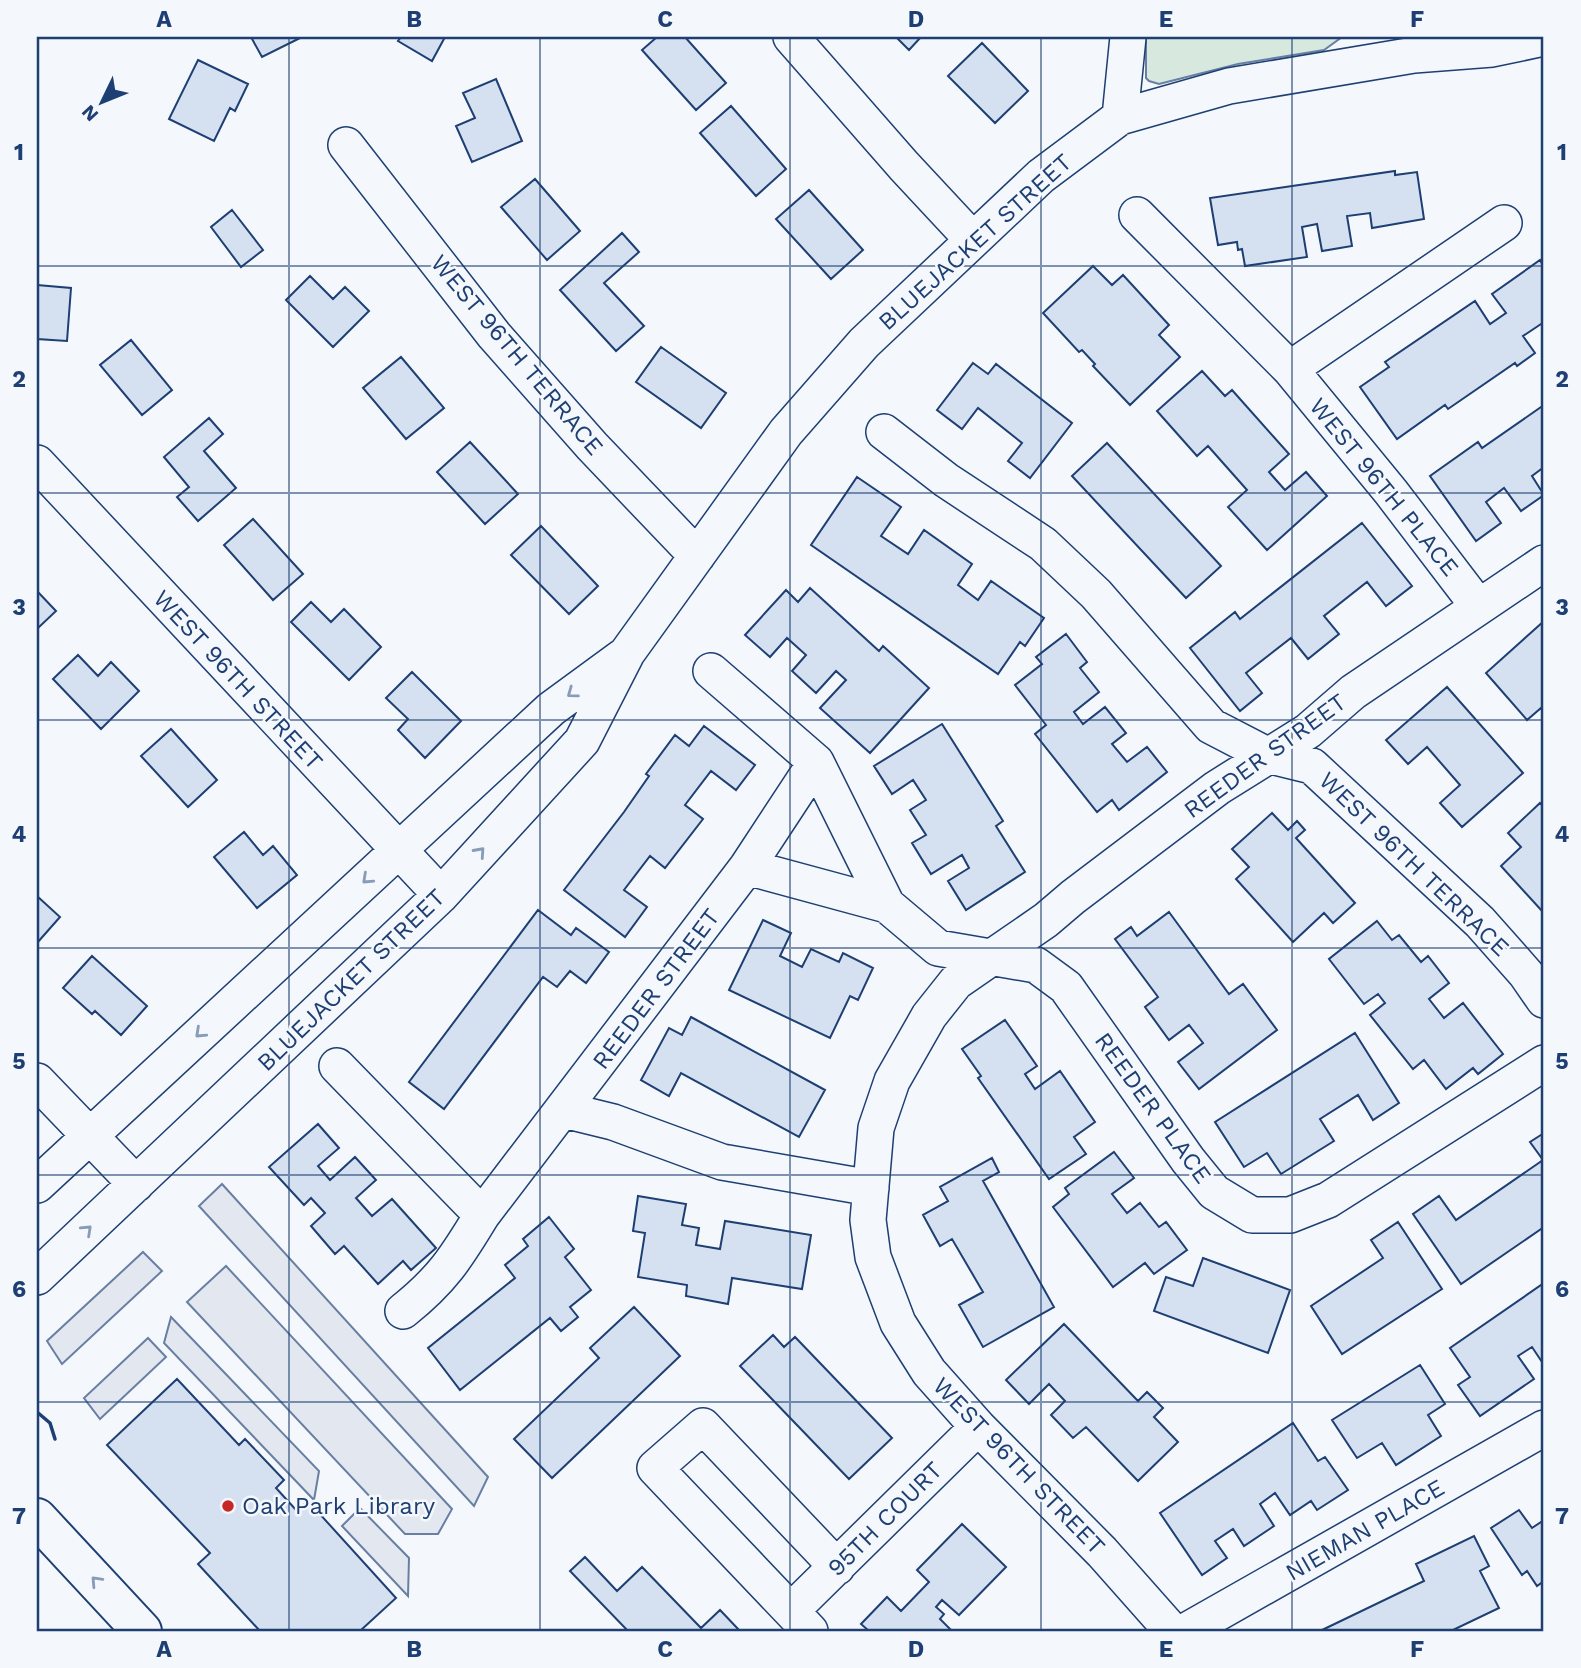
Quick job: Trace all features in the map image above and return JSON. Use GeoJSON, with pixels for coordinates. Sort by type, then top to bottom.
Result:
{"type":"FeatureCollection","features":[{"type":"Feature","properties":{"kind":"main road"},"geometry":{"type":"LineString","coordinates":[[37,1518],[138,1630]]}},
{"type":"Feature","properties":{"kind":"street"},"geometry":{"type":"LineString","coordinates":[[791,37],[972,239]]}},
{"type":"Feature","properties":{"kind":"street"},"geometry":{"type":"LineString","coordinates":[[1120,117],[1128,37]]}},
{"type":"Feature","properties":{"kind":"street","name":"BLUEJACKET STREET"},"geometry":{"type":"LineString","coordinates":[[37,1277],[441,895],[582,741],[627,653],[796,420],[864,343],[1041,176],[1120,117],[1229,86],[1406,46],[1492,49],[1544,38]]}},
{"type":"Feature","properties":{"kind":"street","name":"WEST 96TH TERRACE"},"geometry":{"type":"LineString","coordinates":[[346,145],[494,335],[592,446],[697,556]]}},
{"type":"Feature","properties":{"kind":"street","name":"WEST 96TH PLACE"},"geometry":{"type":"LineString","coordinates":[[1138,215],[1290,369],[1391,492],[1479,606]]}},
{"type":"Feature","properties":{"kind":"street"},"geometry":{"type":"LineString","coordinates":[[1290,369],[1504,223]]}},
{"type":"Feature","properties":{"kind":"street","name":"WEST 96TH TERRACE"},"geometry":{"type":"LineString","coordinates":[[884,432],[946,480],[1043,544],[1097,594],[1211,726],[1267,755],[1312,766],[1480,922],[1526,974],[1544,1000]]}},
{"type":"Feature","properties":{"kind":"street","name":"WEST 96TH STREET"},"geometry":{"type":"LineString","coordinates":[[37,463],[441,895]]}},
{"type":"Feature","properties":{"kind":"street","name":"REEDER STREET"},"geometry":{"type":"LineString","coordinates":[[870,1188],[876,1128],[892,1081],[929,1016],[956,982],[1046,920],[1217,788],[1308,731],[1353,692],[1544,563]]}},
{"type":"Feature","properties":{"kind":"street","name":"BLUEJACKET STREET"},"geometry":{"type":"LineString","coordinates":[[37,1185],[551,709],[627,653]]}},
{"type":"Feature","properties":{"kind":"street"},"geometry":{"type":"LineString","coordinates":[[711,671],[816,762],[887,905],[938,948],[992,958]]}},
{"type":"Feature","properties":{"kind":"street","name":"REEDER STREET"},"geometry":{"type":"LineString","coordinates":[[403,1311],[439,1280],[455,1259],[481,1215],[564,1110],[747,867],[816,762]]}},
{"type":"Feature","properties":{"kind":"street"},"geometry":{"type":"LineString","coordinates":[[747,867],[887,905]]}},
{"type":"Feature","properties":{"kind":"street","name":"REEDER PLACE"},"geometry":{"type":"LineString","coordinates":[[992,958],[1037,965],[1066,987],[1180,1149],[1214,1192],[1252,1215],[1290,1215],[1328,1199],[1544,1063]]}},
{"type":"Feature","properties":{"kind":"street"},"geometry":{"type":"LineString","coordinates":[[337,1066],[481,1215]]}},
{"type":"Feature","properties":{"kind":"street"},"geometry":{"type":"LineString","coordinates":[[37,1081],[136,1184]]}},
{"type":"Feature","properties":{"kind":"street"},"geometry":{"type":"LineString","coordinates":[[564,1110],[613,1122],[722,1162],[870,1188]]}},
{"type":"Feature","properties":{"kind":"street","name":"WEST 96TH STREET"},"geometry":{"type":"LineString","coordinates":[[870,1188],[868,1220],[873,1257],[898,1323],[929,1372],[978,1427],[1102,1552],[1172,1631]]}},
{"type":"Feature","properties":{"kind":"street"},"geometry":{"type":"LineString","coordinates":[[800,1621],[655,1468],[704,1426],[837,1567]]}},
{"type":"Feature","properties":{"kind":"street","name":"95TH COURT"},"geometry":{"type":"LineString","coordinates":[[800,1621],[837,1567],[978,1427]]}},
{"type":"Feature","properties":{"kind":"street","name":"NIEMAN PLACE"},"geometry":{"type":"LineString","coordinates":[[1186,1631],[1544,1428]]}},
{"type":"Feature","properties":{"kind":"shaded area"},"geometry":{"type":"Polygon","coordinates":[[[1146,37],[1342,37],[1324,50],[1238,64],[1159,84],[1146,78],[1146,37]]]}},
{"type":"Feature","properties":{"kind":"shaded area"},"geometry":{"type":"Polygon","coordinates":[[[222,1184],[488,1477],[474,1506],[199,1206],[222,1184]]]}},
{"type":"Feature","properties":{"kind":"shaded area"},"geometry":{"type":"Polygon","coordinates":[[[143,1252],[162,1271],[62,1364],[47,1341],[143,1252]]]}},
{"type":"Feature","properties":{"kind":"shaded area"},"geometry":{"type":"Polygon","coordinates":[[[226,1266],[452,1509],[438,1534],[405,1534],[187,1302],[226,1266]]]}},
{"type":"Feature","properties":{"kind":"shaded area"},"geometry":{"type":"Polygon","coordinates":[[[171,1317],[319,1471],[314,1500],[164,1343],[171,1317]]]}},
{"type":"Feature","properties":{"kind":"shaded area"},"geometry":{"type":"Polygon","coordinates":[[[148,1338],[166,1357],[100,1419],[84,1398],[148,1338]]]}},
{"type":"Feature","properties":{"kind":"shaded area"},"geometry":{"type":"Polygon","coordinates":[[[360,1508],[409,1558],[408,1596],[342,1526],[360,1508]]]}},
{"type":"Feature","properties":{"kind":"building"},"geometry":{"type":"Polygon","coordinates":[[[251,37],[302,37],[262,57],[251,37]]]}},
{"type":"Feature","properties":{"kind":"building"},"geometry":{"type":"Polygon","coordinates":[[[401,37],[445,37],[432,61],[398,41],[401,37]]]}},
{"type":"Feature","properties":{"kind":"building"},"geometry":{"type":"Polygon","coordinates":[[[657,37],[685,37],[726,83],[696,110],[642,50],[657,37]]]}},
{"type":"Feature","properties":{"kind":"building"},"geometry":{"type":"Polygon","coordinates":[[[896,37],[921,37],[909,50],[896,37]]]}},
{"type":"Feature","properties":{"kind":"building"},"geometry":{"type":"Polygon","coordinates":[[[982,43],[1028,91],[995,123],[948,76],[982,43]]]}},
{"type":"Feature","properties":{"kind":"building"},"geometry":{"type":"Polygon","coordinates":[[[198,60],[248,84],[235,111],[230,108],[214,141],[169,119],[198,60]]]}},
{"type":"Feature","properties":{"kind":"building"},"geometry":{"type":"Polygon","coordinates":[[[496,79],[522,141],[472,162],[456,126],[475,118],[463,93],[496,79]]]}},
{"type":"Feature","properties":{"kind":"building"},"geometry":{"type":"Polygon","coordinates":[[[731,106],[786,169],[756,196],[700,133],[731,106]]]}},
{"type":"Feature","properties":{"kind":"building"},"geometry":{"type":"Polygon","coordinates":[[[1395,171],[1395,175],[1417,172],[1424,219],[1372,228],[1370,213],[1347,216],[1352,246],[1322,251],[1317,224],[1302,227],[1307,257],[1245,266],[1242,249],[1238,250],[1237,242],[1218,245],[1210,198],[1395,171]]]}},
{"type":"Feature","properties":{"kind":"building"},"geometry":{"type":"Polygon","coordinates":[[[535,179],[580,231],[547,260],[501,207],[535,179]]]}},
{"type":"Feature","properties":{"kind":"building"},"geometry":{"type":"Polygon","coordinates":[[[809,190],[863,250],[831,279],[776,219],[809,190]]]}},
{"type":"Feature","properties":{"kind":"building"},"geometry":{"type":"Polygon","coordinates":[[[232,210],[263,250],[241,267],[211,227],[232,210]]]}},
{"type":"Feature","properties":{"kind":"building"},"geometry":{"type":"Polygon","coordinates":[[[622,233],[639,252],[604,283],[644,326],[616,351],[560,290],[622,233]]]}},
{"type":"Feature","properties":{"kind":"building"},"geometry":{"type":"Polygon","coordinates":[[[1540,260],[1544,267],[1544,322],[1523,336],[1535,353],[1517,366],[1515,363],[1448,409],[1445,405],[1397,439],[1360,387],[1389,367],[1385,362],[1475,301],[1490,324],[1506,313],[1492,294],[1540,260]]]}},
{"type":"Feature","properties":{"kind":"building"},"geometry":{"type":"Polygon","coordinates":[[[1093,266],[1112,285],[1123,275],[1169,325],[1159,335],[1180,357],[1130,405],[1093,366],[1095,364],[1082,350],[1079,352],[1043,313],[1093,266]]]}},
{"type":"Feature","properties":{"kind":"building"},"geometry":{"type":"Polygon","coordinates":[[[310,276],[333,299],[345,287],[369,311],[333,347],[286,300],[310,276]]]}},
{"type":"Feature","properties":{"kind":"building"},"geometry":{"type":"Polygon","coordinates":[[[37,285],[71,288],[67,341],[37,339],[37,285]]]}},
{"type":"Feature","properties":{"kind":"building"},"geometry":{"type":"Polygon","coordinates":[[[131,340],[172,390],[142,415],[100,365],[131,340]]]}},
{"type":"Feature","properties":{"kind":"building"},"geometry":{"type":"Polygon","coordinates":[[[661,347],[726,393],[701,428],[636,382],[661,347]]]}},
{"type":"Feature","properties":{"kind":"building"},"geometry":{"type":"Polygon","coordinates":[[[401,357],[444,408],[406,439],[363,388],[401,357]]]}},
{"type":"Feature","properties":{"kind":"building"},"geometry":{"type":"Polygon","coordinates":[[[973,363],[988,374],[996,364],[1072,423],[1030,478],[1008,461],[1022,443],[978,408],[962,429],[937,410],[973,363]]]}},
{"type":"Feature","properties":{"kind":"building"},"geometry":{"type":"Polygon","coordinates":[[[1202,371],[1225,396],[1232,390],[1289,454],[1269,472],[1285,490],[1306,472],[1327,496],[1267,550],[1228,507],[1247,490],[1208,446],[1197,456],[1157,411],[1202,371]]]}},
{"type":"Feature","properties":{"kind":"building"},"geometry":{"type":"Polygon","coordinates":[[[1544,405],[1544,467],[1532,476],[1544,495],[1521,511],[1504,488],[1486,502],[1501,523],[1476,541],[1430,476],[1478,442],[1482,448],[1544,405]]]}},
{"type":"Feature","properties":{"kind":"building"},"geometry":{"type":"Polygon","coordinates":[[[209,418],[223,434],[204,451],[236,488],[198,521],[177,497],[189,487],[164,457],[209,418]]]}},
{"type":"Feature","properties":{"kind":"building"},"geometry":{"type":"Polygon","coordinates":[[[470,442],[518,494],[485,524],[437,472],[470,442]]]}},
{"type":"Feature","properties":{"kind":"building"},"geometry":{"type":"Polygon","coordinates":[[[1107,443],[1221,566],[1186,598],[1072,476],[1107,443]]]}},
{"type":"Feature","properties":{"kind":"building"},"geometry":{"type":"Polygon","coordinates":[[[857,477],[901,507],[881,536],[908,554],[924,530],[972,564],[958,585],[978,600],[991,581],[1044,618],[1025,646],[1020,642],[998,674],[811,545],[857,477]]]}},
{"type":"Feature","properties":{"kind":"building"},"geometry":{"type":"Polygon","coordinates":[[[253,519],[303,574],[273,600],[224,545],[253,519]]]}},
{"type":"Feature","properties":{"kind":"building"},"geometry":{"type":"Polygon","coordinates":[[[1362,523],[1412,586],[1386,606],[1367,582],[1324,616],[1339,634],[1308,659],[1291,638],[1246,673],[1262,693],[1240,711],[1190,648],[1235,612],[1240,619],[1362,523]]]}},
{"type":"Feature","properties":{"kind":"building"},"geometry":{"type":"Polygon","coordinates":[[[541,526],[598,586],[569,614],[511,555],[541,526]]]}},
{"type":"Feature","properties":{"kind":"building"},"geometry":{"type":"Polygon","coordinates":[[[810,588],[879,651],[883,646],[929,688],[870,753],[820,708],[846,680],[836,671],[816,693],[792,671],[806,655],[787,638],[770,657],[745,635],[786,590],[798,602],[810,588]]]}},
{"type":"Feature","properties":{"kind":"building"},"geometry":{"type":"Polygon","coordinates":[[[37,591],[56,611],[37,629],[37,591]]]}},
{"type":"Feature","properties":{"kind":"building"},"geometry":{"type":"Polygon","coordinates":[[[311,602],[331,622],[344,609],[381,647],[349,680],[291,622],[311,602]]]}},
{"type":"Feature","properties":{"kind":"building"},"geometry":{"type":"Polygon","coordinates":[[[1544,621],[1544,712],[1541,708],[1527,720],[1486,673],[1544,621]]]}},
{"type":"Feature","properties":{"kind":"building"},"geometry":{"type":"Polygon","coordinates":[[[1066,634],[1087,662],[1080,668],[1099,692],[1074,712],[1083,724],[1105,707],[1126,733],[1112,744],[1127,762],[1147,747],[1167,772],[1119,810],[1112,800],[1097,812],[1035,734],[1046,725],[1015,685],[1042,664],[1036,657],[1066,634]]]}},
{"type":"Feature","properties":{"kind":"building"},"geometry":{"type":"Polygon","coordinates":[[[78,655],[98,676],[111,662],[139,691],[101,729],[53,679],[78,655]]]}},
{"type":"Feature","properties":{"kind":"building"},"geometry":{"type":"Polygon","coordinates":[[[412,672],[461,721],[425,758],[398,730],[408,719],[386,698],[412,672]]]}},
{"type":"Feature","properties":{"kind":"building"},"geometry":{"type":"Polygon","coordinates":[[[1447,687],[1523,773],[1462,827],[1440,803],[1460,785],[1427,747],[1408,764],[1386,740],[1447,687]]]}},
{"type":"Feature","properties":{"kind":"building"},"geometry":{"type":"Polygon","coordinates":[[[942,724],[1003,821],[996,826],[1025,872],[966,910],[948,881],[969,868],[962,855],[931,874],[912,843],[926,835],[910,810],[926,800],[913,780],[892,794],[874,766],[942,724]]]}},
{"type":"Feature","properties":{"kind":"building"},"geometry":{"type":"Polygon","coordinates":[[[704,726],[755,765],[736,790],[711,771],[685,805],[703,819],[665,868],[650,856],[624,890],[647,907],[625,937],[564,890],[624,812],[649,776],[646,774],[675,735],[689,746],[704,726]]]}},
{"type":"Feature","properties":{"kind":"building"},"geometry":{"type":"Polygon","coordinates":[[[171,729],[217,780],[188,807],[141,756],[171,729]]]}},
{"type":"Feature","properties":{"kind":"building"},"geometry":{"type":"Polygon","coordinates":[[[1540,803],[1544,807],[1542,911],[1501,866],[1521,847],[1508,833],[1540,803]]]}},
{"type":"Feature","properties":{"kind":"building"},"geometry":{"type":"Polygon","coordinates":[[[1272,813],[1288,830],[1297,821],[1305,830],[1296,838],[1355,903],[1333,923],[1324,913],[1293,942],[1236,879],[1249,867],[1232,849],[1272,813]]]}},
{"type":"Feature","properties":{"kind":"building"},"geometry":{"type":"Polygon","coordinates":[[[244,832],[263,855],[273,846],[297,875],[257,908],[214,857],[244,832]]]}},
{"type":"Feature","properties":{"kind":"building"},"geometry":{"type":"Polygon","coordinates":[[[37,896],[60,917],[37,943],[37,896]]]}},
{"type":"Feature","properties":{"kind":"building"},"geometry":{"type":"Polygon","coordinates":[[[538,910],[571,935],[576,928],[609,952],[586,983],[570,971],[557,987],[543,977],[444,1109],[409,1082],[538,910]]]}},
{"type":"Feature","properties":{"kind":"building"},"geometry":{"type":"Polygon","coordinates":[[[1169,912],[1229,994],[1243,984],[1277,1030],[1199,1089],[1178,1062],[1203,1043],[1189,1025],[1169,1040],[1145,1007],[1158,997],[1115,939],[1131,927],[1137,936],[1169,912]]]}},
{"type":"Feature","properties":{"kind":"building"},"geometry":{"type":"Polygon","coordinates":[[[763,920],[791,933],[780,956],[802,967],[811,949],[839,962],[843,953],[873,968],[858,1000],[850,996],[830,1038],[729,990],[763,920]]]}},
{"type":"Feature","properties":{"kind":"building"},"geometry":{"type":"Polygon","coordinates":[[[1377,921],[1392,940],[1399,935],[1421,962],[1428,956],[1449,983],[1429,999],[1444,1018],[1463,1003],[1503,1054],[1478,1074],[1473,1068],[1446,1089],[1424,1060],[1413,1069],[1370,1015],[1385,1003],[1378,994],[1364,1004],[1329,959],[1377,921]]]}},
{"type":"Feature","properties":{"kind":"building"},"geometry":{"type":"Polygon","coordinates":[[[92,956],[147,1006],[121,1035],[95,1011],[92,1014],[63,988],[92,956]]]}},
{"type":"Feature","properties":{"kind":"building"},"geometry":{"type":"Polygon","coordinates":[[[691,1017],[825,1090],[799,1137],[681,1073],[669,1096],[641,1080],[669,1028],[682,1035],[691,1017]]]}},
{"type":"Feature","properties":{"kind":"building"},"geometry":{"type":"Polygon","coordinates":[[[1005,1020],[1037,1066],[1025,1074],[1035,1089],[1060,1071],[1095,1122],[1074,1137],[1086,1154],[1049,1179],[978,1078],[981,1076],[962,1049],[1005,1020]]]}},
{"type":"Feature","properties":{"kind":"building"},"geometry":{"type":"Polygon","coordinates":[[[1355,1033],[1399,1103],[1373,1120],[1358,1095],[1320,1119],[1334,1141],[1281,1174],[1267,1153],[1244,1167],[1215,1122],[1355,1033]]]}},
{"type":"Feature","properties":{"kind":"building"},"geometry":{"type":"Polygon","coordinates":[[[318,1124],[339,1148],[318,1166],[330,1180],[355,1157],[376,1180],[356,1198],[372,1216],[392,1199],[436,1248],[411,1270],[403,1261],[378,1284],[344,1246],[335,1254],[311,1226],[325,1213],[311,1198],[304,1205],[269,1167],[318,1124]]]}},
{"type":"Feature","properties":{"kind":"building"},"geometry":{"type":"Polygon","coordinates":[[[1544,1133],[1544,1227],[1461,1284],[1413,1214],[1439,1196],[1456,1220],[1543,1160],[1530,1142],[1544,1133]]]}},
{"type":"Feature","properties":{"kind":"building"},"geometry":{"type":"Polygon","coordinates":[[[1114,1152],[1134,1178],[1112,1194],[1127,1213],[1140,1203],[1159,1227],[1166,1222],[1187,1250],[1154,1274],[1145,1263],[1113,1287],[1053,1207],[1069,1194],[1065,1188],[1114,1152]]]}},
{"type":"Feature","properties":{"kind":"building"},"geometry":{"type":"Polygon","coordinates":[[[992,1158],[999,1172],[983,1181],[1054,1307],[983,1347],[959,1305],[983,1292],[952,1239],[940,1246],[923,1215],[948,1201],[940,1187],[992,1158]]]}},
{"type":"Feature","properties":{"kind":"building"},"geometry":{"type":"Polygon","coordinates":[[[638,1196],[686,1204],[682,1225],[699,1228],[696,1245],[720,1249],[725,1221],[811,1235],[802,1289],[732,1278],[728,1304],[686,1296],[687,1285],[638,1277],[645,1233],[633,1231],[638,1196]]]}},
{"type":"Feature","properties":{"kind":"building"},"geometry":{"type":"Polygon","coordinates":[[[549,1217],[574,1249],[565,1257],[591,1290],[570,1307],[578,1317],[561,1331],[550,1318],[460,1390],[428,1348],[515,1278],[505,1265],[528,1246],[523,1239],[549,1217]]]}},
{"type":"Feature","properties":{"kind":"building"},"geometry":{"type":"Polygon","coordinates":[[[1398,1222],[1442,1289],[1342,1354],[1311,1306],[1383,1258],[1371,1240],[1398,1222]]]}},
{"type":"Feature","properties":{"kind":"building"},"geometry":{"type":"Polygon","coordinates":[[[1203,1258],[1290,1290],[1268,1353],[1154,1311],[1166,1277],[1193,1286],[1203,1258]]]}},
{"type":"Feature","properties":{"kind":"building"},"geometry":{"type":"Polygon","coordinates":[[[1544,1283],[1544,1365],[1532,1347],[1518,1356],[1534,1379],[1480,1416],[1458,1385],[1470,1377],[1450,1348],[1544,1283]]]}},
{"type":"Feature","properties":{"kind":"building"},"geometry":{"type":"Polygon","coordinates":[[[634,1307],[680,1356],[552,1478],[514,1439],[599,1358],[590,1348],[634,1307]]]}},
{"type":"Feature","properties":{"kind":"building"},"geometry":{"type":"Polygon","coordinates":[[[1064,1324],[1138,1401],[1147,1392],[1163,1408],[1154,1417],[1178,1442],[1138,1481],[1086,1427],[1073,1438],[1051,1415],[1065,1401],[1049,1384],[1029,1404],[1006,1380],[1064,1324]]]}},
{"type":"Feature","properties":{"kind":"building"},"geometry":{"type":"Polygon","coordinates":[[[773,1335],[784,1347],[795,1337],[892,1438],[849,1479],[740,1366],[773,1335]]]}},
{"type":"Feature","properties":{"kind":"building"},"geometry":{"type":"Polygon","coordinates":[[[1420,1365],[1445,1404],[1428,1415],[1441,1436],[1396,1465],[1382,1443],[1357,1458],[1332,1420],[1420,1365]]]}},
{"type":"Feature","properties":{"kind":"building","name":"Oak Park Library"},"geometry":{"type":"Polygon","coordinates":[[[177,1379],[239,1445],[245,1439],[284,1480],[276,1488],[297,1511],[308,1501],[396,1598],[360,1631],[260,1631],[198,1564],[210,1553],[107,1445],[177,1379]]]}},
{"type":"Feature","properties":{"kind":"building"},"geometry":{"type":"Polygon","coordinates":[[[1293,1423],[1318,1461],[1325,1457],[1348,1490],[1317,1510],[1311,1501],[1290,1515],[1275,1493],[1260,1504],[1274,1526],[1244,1546],[1233,1529],[1215,1541],[1227,1558],[1202,1575],[1160,1513],[1293,1423]]]}},
{"type":"Feature","properties":{"kind":"building"},"geometry":{"type":"Polygon","coordinates":[[[1519,1510],[1532,1528],[1544,1520],[1544,1581],[1537,1586],[1527,1571],[1522,1575],[1491,1528],[1519,1510]]]}},
{"type":"Feature","properties":{"kind":"building"},"geometry":{"type":"Polygon","coordinates":[[[962,1524],[1006,1567],[959,1615],[942,1600],[936,1607],[944,1614],[940,1619],[952,1631],[869,1631],[861,1624],[887,1597],[901,1611],[929,1582],[917,1570],[962,1524]]]}},
{"type":"Feature","properties":{"kind":"building"},"geometry":{"type":"Polygon","coordinates":[[[1474,1536],[1489,1566],[1480,1571],[1499,1608],[1451,1631],[1320,1631],[1424,1581],[1416,1564],[1474,1536]]]}},
{"type":"Feature","properties":{"kind":"building"},"geometry":{"type":"Polygon","coordinates":[[[585,1557],[617,1591],[642,1567],[701,1628],[720,1610],[740,1631],[628,1631],[570,1571],[585,1557]]]}},
{"type":"Feature","properties":{"kind":"wall"},"geometry":{"type":"LineString","coordinates":[[37,1412],[50,1423],[55,1439]]}},
{"type":"Feature","properties":{"kind":"place","name":"Oak Park Library"},"geometry":{"type":"Point","coordinates":[228,1506]}}]}
